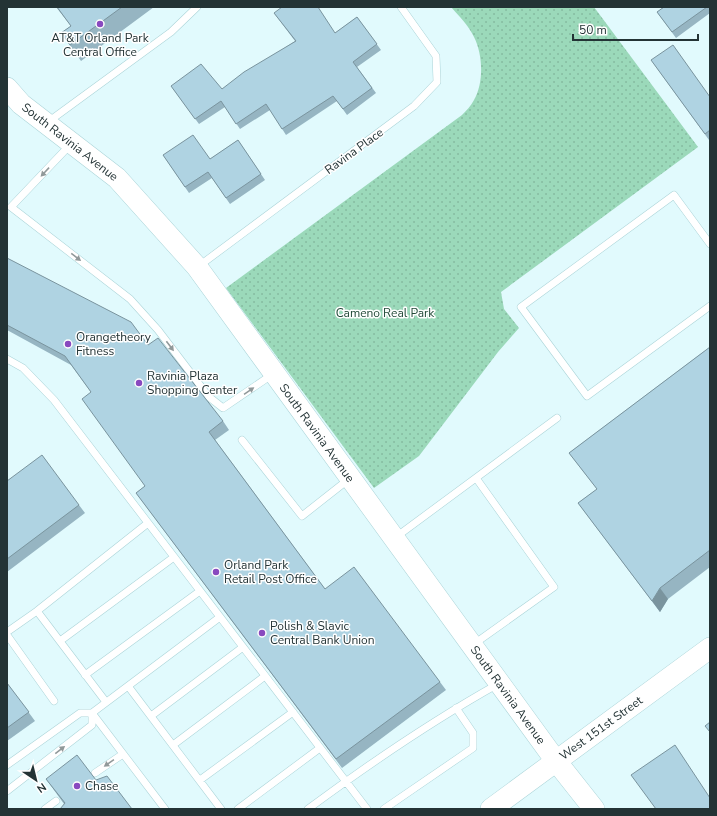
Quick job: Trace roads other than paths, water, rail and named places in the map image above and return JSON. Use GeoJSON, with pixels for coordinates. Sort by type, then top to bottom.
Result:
{"type":"FeatureCollection","features":[{"type":"Feature","properties":{"kind":"street","name":"South Ravinia Avenue"},"geometry":{"type":"LineString","coordinates":[[7,88],[21,104],[117,178],[197,267],[556,761],[594,809]]}},
{"type":"Feature","properties":{"kind":"street","name":"West 151st Street"},"geometry":{"type":"LineString","coordinates":[[491,809],[710,648]]}},
{"type":"Feature","properties":{"kind":"lane"},"geometry":{"type":"LineString","coordinates":[[46,124],[171,32],[198,7]]}},
{"type":"Feature","properties":{"kind":"lane","name":"Ravina Place"},"geometry":{"type":"LineString","coordinates":[[197,267],[414,106],[436,82],[436,56],[400,7]]}},
{"type":"Feature","properties":{"kind":"lane"},"geometry":{"type":"LineString","coordinates":[[72,143],[11,207],[130,299],[158,330],[209,397],[223,408],[274,373]]}},
{"type":"Feature","properties":{"kind":"lane"},"geometry":{"type":"LineString","coordinates":[[710,244],[674,195],[521,307],[587,396],[710,306]]}},
{"type":"Feature","properties":{"kind":"lane"},"geometry":{"type":"LineString","coordinates":[[7,359],[23,368],[54,400],[367,809]]}},
{"type":"Feature","properties":{"kind":"lane"},"geometry":{"type":"LineString","coordinates":[[393,538],[557,418]]}},
{"type":"Feature","properties":{"kind":"lane"},"geometry":{"type":"LineString","coordinates":[[242,440],[302,516],[350,478]]}},
{"type":"Feature","properties":{"kind":"lane"},"geometry":{"type":"LineString","coordinates":[[472,646],[554,587],[476,478]]}},
{"type":"Feature","properties":{"kind":"lane"},"geometry":{"type":"LineString","coordinates":[[54,701],[7,633],[148,523]]}},
{"type":"Feature","properties":{"kind":"lane"},"geometry":{"type":"LineString","coordinates":[[60,642],[174,557]]}},
{"type":"Feature","properties":{"kind":"lane"},"geometry":{"type":"LineString","coordinates":[[85,675],[200,591]]}},
{"type":"Feature","properties":{"kind":"lane"},"geometry":{"type":"LineString","coordinates":[[37,611],[106,702]]}},
{"type":"Feature","properties":{"kind":"lane"},"geometry":{"type":"LineString","coordinates":[[7,766],[80,713],[92,713],[220,617]]}},
{"type":"Feature","properties":{"kind":"lane"},"geometry":{"type":"LineString","coordinates":[[151,716],[243,647]]}},
{"type":"Feature","properties":{"kind":"lane"},"geometry":{"type":"LineString","coordinates":[[173,745],[265,676]]}},
{"type":"Feature","properties":{"kind":"lane"},"geometry":{"type":"LineString","coordinates":[[308,809],[345,781],[456,708],[500,684]]}},
{"type":"Feature","properties":{"kind":"lane"},"geometry":{"type":"LineString","coordinates":[[128,686],[221,809]]}},
{"type":"Feature","properties":{"kind":"lane"},"geometry":{"type":"LineString","coordinates":[[384,809],[473,748],[473,733],[456,708]]}},
{"type":"Feature","properties":{"kind":"lane"},"geometry":{"type":"LineString","coordinates":[[200,780],[293,712]]}},
{"type":"Feature","properties":{"kind":"lane"},"geometry":{"type":"LineString","coordinates":[[92,713],[165,809]]}},
{"type":"Feature","properties":{"kind":"lane"},"geometry":{"type":"LineString","coordinates":[[7,791],[92,725],[92,713]]}},
{"type":"Feature","properties":{"kind":"lane"},"geometry":{"type":"LineString","coordinates":[[238,809],[320,748]]}},
{"type":"Feature","properties":{"kind":"lane"},"geometry":{"type":"LineString","coordinates":[[95,773],[123,754]]}},
{"type":"Feature","properties":{"kind":"lane"},"geometry":{"type":"LineString","coordinates":[[45,809],[56,801]]}},
{"type":"Feature","properties":{"kind":"place","name":"AT&T Orland Park Central Office"},"geometry":{"type":"Point","coordinates":[100,24]}},
{"type":"Feature","properties":{"kind":"place","name":"Orangetheory Fitness"},"geometry":{"type":"Point","coordinates":[68,344]}},
{"type":"Feature","properties":{"kind":"place","name":"Ravinia Plaza Shopping Center"},"geometry":{"type":"Point","coordinates":[139,383]}},
{"type":"Feature","properties":{"kind":"place","name":"Orland Park Retail Post Office"},"geometry":{"type":"Point","coordinates":[216,572]}},
{"type":"Feature","properties":{"kind":"place","name":"Polish & Slavic Central Bank Union"},"geometry":{"type":"Point","coordinates":[262,633]}},
{"type":"Feature","properties":{"kind":"place","name":"Chase"},"geometry":{"type":"Point","coordinates":[77,786]}},
{"type":"Feature","properties":{"kind":"park label","name":"Cameno Real Park"},"geometry":{"type":"Point","coordinates":[385,313]}}]}
